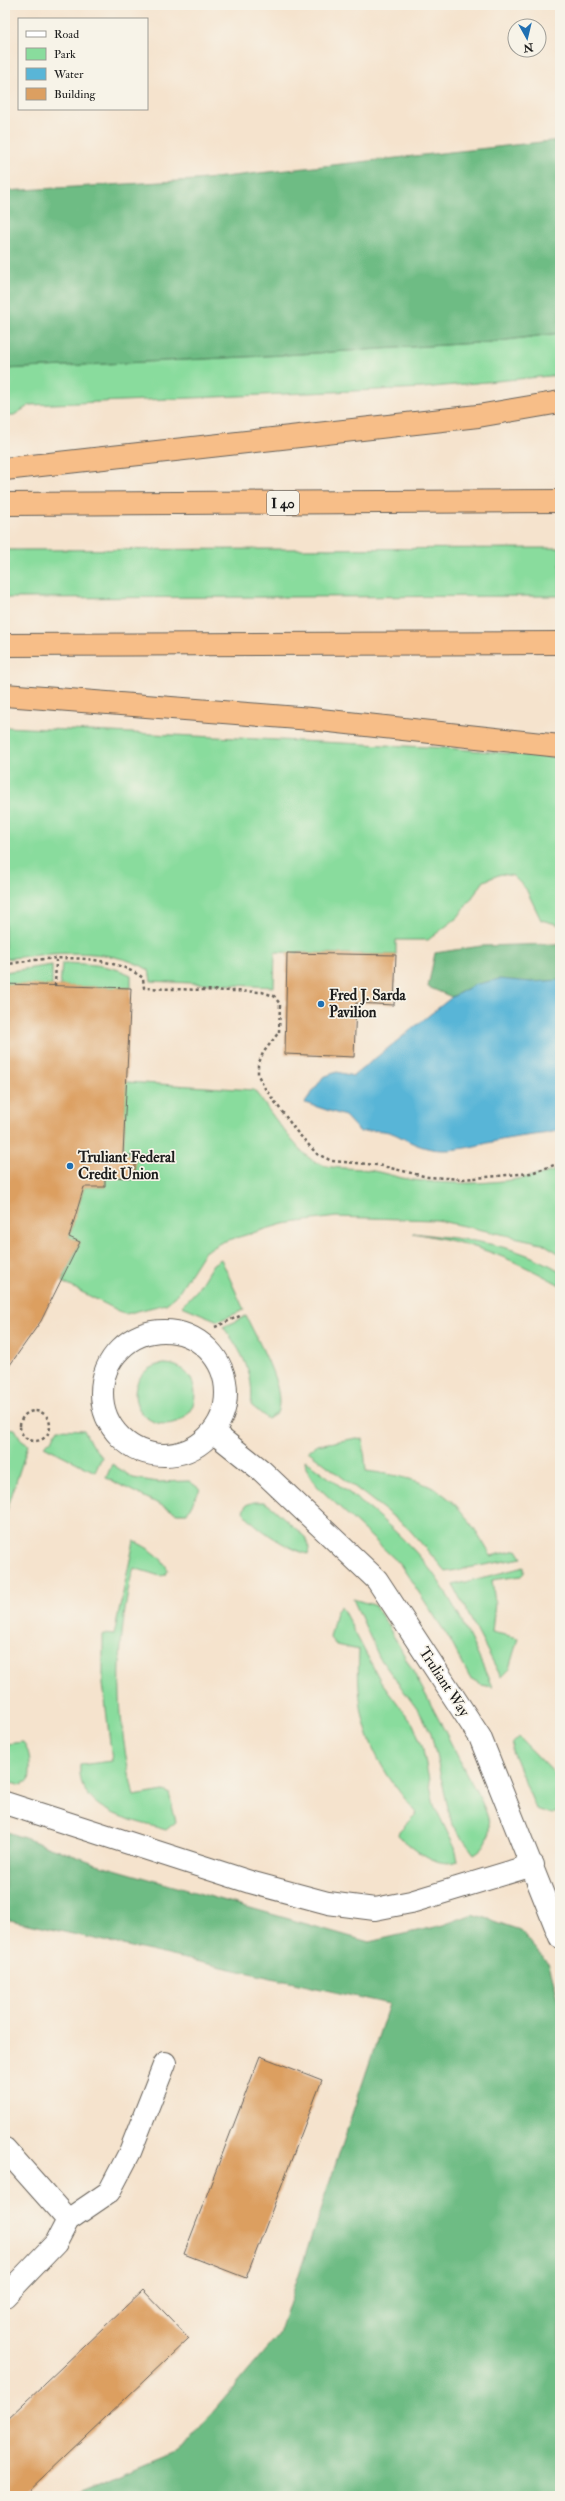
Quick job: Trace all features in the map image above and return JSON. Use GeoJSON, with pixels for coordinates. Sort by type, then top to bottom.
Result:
{"type":"FeatureCollection","features":[{"type":"Feature","properties":{"kind":"highway"},"geometry":{"type":"LineString","coordinates":[[5,469],[478,416],[560,402]]}},
{"type":"Feature","properties":{"kind":"highway","name":"I 40"},"geometry":{"type":"LineString","coordinates":[[5,504],[560,501]]}},
{"type":"Feature","properties":{"kind":"highway"},"geometry":{"type":"LineString","coordinates":[[5,645],[560,643]]}},
{"type":"Feature","properties":{"kind":"highway"},"geometry":{"type":"LineString","coordinates":[[5,695],[311,719],[560,746]]}},
{"type":"Feature","properties":{"kind":"lane"},"geometry":{"type":"LineString","coordinates":[[163,1330],[186,1334],[204,1345],[220,1364],[226,1384],[226,1406],[213,1432],[197,1447],[176,1455],[160,1456],[139,1451],[121,1439],[108,1422],[103,1411],[101,1389],[104,1370],[116,1352],[141,1334],[163,1330]]}},
{"type":"Feature","properties":{"kind":"lane","name":"Truliant Way"},"geometry":{"type":"LineString","coordinates":[[213,1432],[262,1471],[377,1580],[480,1737],[533,1865],[560,1937]]}},
{"type":"Feature","properties":{"kind":"lane"},"geometry":{"type":"LineString","coordinates":[[5,1803],[250,1882],[328,1903],[375,1908],[411,1902],[533,1865]]}},
{"type":"Feature","properties":{"kind":"lane"},"geometry":{"type":"LineString","coordinates":[[5,2296],[56,2243],[68,2220],[109,2192],[130,2152],[165,2063]]}},
{"type":"Feature","properties":{"kind":"lane"},"geometry":{"type":"LineString","coordinates":[[5,2149],[68,2220]]}},
{"type":"Feature","properties":{"kind":"path"},"geometry":{"type":"LineString","coordinates":[[55,986],[56,960]]}},
{"type":"Feature","properties":{"kind":"path"},"geometry":{"type":"LineString","coordinates":[[5,965],[23,961],[91,960],[113,964],[132,970],[143,978],[144,988],[262,992],[274,996],[280,1004],[279,1032],[263,1053],[258,1065],[258,1076],[264,1088],[297,1132],[317,1154],[332,1161],[378,1165],[428,1177],[463,1179],[531,1173],[560,1163]]}},
{"type":"Feature","properties":{"kind":"path"},"geometry":{"type":"LineString","coordinates":[[215,1327],[242,1316]]}},
{"type":"Feature","properties":{"kind":"path"},"geometry":{"type":"LineString","coordinates":[[32,1411],[38,1411],[47,1416],[50,1426],[47,1436],[39,1441],[25,1438],[20,1430],[24,1416],[32,1411]]}},
{"type":"Feature","properties":{"kind":"green space"},"geometry":{"type":"Polygon","coordinates":[[[560,140],[560,333],[492,342],[284,355],[5,369],[5,191],[196,180],[560,140]]]}},
{"type":"Feature","properties":{"kind":"green space"},"geometry":{"type":"Polygon","coordinates":[[[560,333],[560,375],[423,388],[30,405],[14,415],[5,415],[5,369],[284,355],[492,342],[560,333]]]}},
{"type":"Feature","properties":{"kind":"green space"},"geometry":{"type":"Polygon","coordinates":[[[560,548],[560,596],[5,598],[5,550],[560,548]]]}},
{"type":"Feature","properties":{"kind":"green space"},"geometry":{"type":"Polygon","coordinates":[[[5,727],[446,748],[560,758],[560,925],[541,920],[526,889],[513,876],[501,874],[484,881],[458,917],[428,940],[396,940],[396,955],[275,952],[274,987],[151,981],[149,970],[133,962],[98,954],[78,953],[40,955],[5,959],[5,727]]]}},
{"type":"Feature","properties":{"kind":"green space"},"geometry":{"type":"Polygon","coordinates":[[[560,945],[560,981],[474,985],[452,997],[428,987],[435,953],[481,946],[560,945]]]}},
{"type":"Feature","properties":{"kind":"green space"},"geometry":{"type":"Polygon","coordinates":[[[62,963],[97,965],[123,971],[131,975],[131,988],[60,986],[62,963]]]}},
{"type":"Feature","properties":{"kind":"green space"},"geometry":{"type":"Polygon","coordinates":[[[52,965],[52,986],[5,984],[5,972],[52,965]]]}},
{"type":"Feature","properties":{"kind":"green space"},"geometry":{"type":"Polygon","coordinates":[[[126,1082],[254,1090],[299,1149],[321,1165],[362,1169],[413,1180],[450,1183],[506,1181],[560,1169],[560,1254],[542,1243],[436,1220],[336,1217],[283,1224],[222,1242],[204,1252],[176,1296],[166,1304],[125,1314],[62,1282],[80,1242],[69,1237],[84,1187],[105,1187],[105,1177],[135,1178],[135,1155],[123,1155],[126,1082]]]}},
{"type":"Feature","properties":{"kind":"green space"},"geometry":{"type":"Polygon","coordinates":[[[413,1233],[471,1240],[506,1248],[524,1254],[542,1261],[560,1271],[560,1285],[506,1258],[454,1241],[413,1233]]]}},
{"type":"Feature","properties":{"kind":"green space"},"geometry":{"type":"Polygon","coordinates":[[[221,1259],[244,1310],[218,1321],[182,1306],[197,1290],[213,1264],[221,1259]]]}},
{"type":"Feature","properties":{"kind":"green space"},"geometry":{"type":"Polygon","coordinates":[[[246,1316],[269,1364],[278,1391],[279,1403],[277,1413],[268,1419],[251,1405],[251,1384],[246,1364],[236,1345],[223,1327],[246,1316]]]}},
{"type":"Feature","properties":{"kind":"green space"},"geometry":{"type":"Polygon","coordinates":[[[159,1364],[171,1364],[182,1369],[190,1377],[195,1388],[193,1406],[182,1419],[171,1424],[159,1424],[148,1419],[140,1411],[135,1400],[135,1388],[140,1377],[148,1369],[159,1364]]]}},
{"type":"Feature","properties":{"kind":"green space"},"geometry":{"type":"Polygon","coordinates":[[[5,1428],[15,1429],[22,1441],[28,1445],[5,1516],[5,1428]]]}},
{"type":"Feature","properties":{"kind":"green space"},"geometry":{"type":"Polygon","coordinates":[[[58,1429],[84,1430],[91,1444],[102,1457],[95,1472],[44,1446],[52,1440],[58,1429]]]}},
{"type":"Feature","properties":{"kind":"green space"},"geometry":{"type":"Polygon","coordinates":[[[357,1438],[363,1439],[366,1471],[410,1479],[427,1485],[442,1493],[466,1517],[491,1556],[517,1550],[522,1558],[446,1572],[408,1528],[308,1451],[317,1445],[357,1438]]]}},
{"type":"Feature","properties":{"kind":"green space"},"geometry":{"type":"Polygon","coordinates":[[[305,1460],[364,1504],[418,1554],[433,1573],[453,1604],[492,1687],[482,1685],[470,1678],[449,1638],[400,1564],[317,1486],[306,1468],[305,1460]]]}},
{"type":"Feature","properties":{"kind":"green space"},"geometry":{"type":"Polygon","coordinates":[[[112,1464],[133,1478],[158,1482],[189,1481],[200,1489],[187,1513],[177,1513],[106,1478],[112,1464]]]}},
{"type":"Feature","properties":{"kind":"green space"},"geometry":{"type":"Polygon","coordinates":[[[254,1502],[264,1502],[272,1507],[305,1537],[309,1548],[308,1554],[300,1552],[282,1543],[255,1524],[243,1511],[246,1505],[254,1502]]]}},
{"type":"Feature","properties":{"kind":"green space"},"geometry":{"type":"Polygon","coordinates":[[[134,1541],[158,1556],[168,1570],[166,1575],[160,1576],[134,1568],[131,1577],[122,1632],[120,1659],[121,1714],[128,1768],[134,1796],[164,1791],[169,1793],[176,1822],[166,1830],[123,1817],[109,1811],[97,1804],[87,1794],[81,1781],[80,1765],[112,1761],[103,1683],[103,1634],[114,1635],[134,1541]]]}},
{"type":"Feature","properties":{"kind":"green space"},"geometry":{"type":"Polygon","coordinates":[[[524,1567],[524,1573],[521,1576],[492,1580],[495,1603],[492,1632],[518,1638],[509,1669],[501,1677],[453,1585],[524,1567]]]}},
{"type":"Feature","properties":{"kind":"green space"},"geometry":{"type":"Polygon","coordinates":[[[353,1599],[374,1605],[384,1619],[445,1731],[486,1811],[489,1824],[488,1838],[482,1848],[474,1854],[452,1825],[431,1733],[420,1713],[379,1657],[353,1599]]]}},
{"type":"Feature","properties":{"kind":"green space"},"geometry":{"type":"Polygon","coordinates":[[[341,1606],[380,1680],[413,1724],[422,1745],[434,1805],[455,1848],[458,1861],[450,1863],[433,1860],[411,1846],[398,1835],[399,1831],[417,1813],[388,1775],[377,1757],[369,1738],[363,1718],[360,1698],[358,1675],[359,1650],[336,1645],[330,1638],[336,1612],[341,1606]]]}},
{"type":"Feature","properties":{"kind":"green space"},"geometry":{"type":"Polygon","coordinates":[[[519,1737],[560,1779],[560,1811],[552,1814],[536,1809],[512,1751],[513,1743],[519,1737]]]}},
{"type":"Feature","properties":{"kind":"green space"},"geometry":{"type":"Polygon","coordinates":[[[23,1742],[28,1750],[30,1776],[29,1781],[18,1785],[5,1781],[5,1744],[23,1742]]]}},
{"type":"Feature","properties":{"kind":"green space"},"geometry":{"type":"Polygon","coordinates":[[[5,1831],[97,1864],[369,1942],[443,1925],[473,1914],[520,1930],[549,1964],[560,2005],[560,2496],[72,2496],[179,2452],[279,2334],[389,2004],[5,1919],[5,1831]]]}},
{"type":"Feature","properties":{"kind":"water"},"geometry":{"type":"Polygon","coordinates":[[[499,979],[532,982],[560,980],[560,1130],[459,1149],[438,1150],[417,1145],[390,1132],[360,1132],[345,1116],[305,1103],[323,1077],[337,1072],[353,1076],[452,997],[474,985],[499,979]]]}},
{"type":"Feature","properties":{"kind":"building","name":"Fred J. Sarda Pavilion"},"geometry":{"type":"Polygon","coordinates":[[[287,953],[396,955],[394,1005],[356,1003],[354,1057],[285,1054],[287,953]]]}},
{"type":"Feature","properties":{"kind":"building","name":"Truliant Federal Credit Union"},"geometry":{"type":"Polygon","coordinates":[[[5,984],[131,988],[123,1155],[135,1155],[135,1178],[105,1177],[105,1187],[84,1187],[69,1237],[80,1242],[41,1321],[5,1372],[5,984]]]}},
{"type":"Feature","properties":{"kind":"building"},"geometry":{"type":"Polygon","coordinates":[[[260,2056],[322,2080],[246,2278],[184,2254],[260,2056]]]}},
{"type":"Feature","properties":{"kind":"building"},"geometry":{"type":"Polygon","coordinates":[[[143,2290],[189,2338],[23,2496],[5,2496],[5,2421],[143,2290]]]}},
{"type":"Feature","properties":{"kind":"place","name":"Fred J. Sarda Pavilion"},"geometry":{"type":"Point","coordinates":[321,1004]}},
{"type":"Feature","properties":{"kind":"place","name":"Truliant Federal Credit Union"},"geometry":{"type":"Point","coordinates":[70,1166]}}]}
